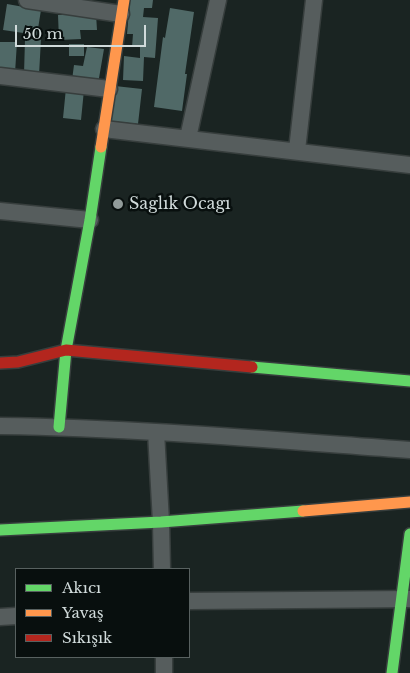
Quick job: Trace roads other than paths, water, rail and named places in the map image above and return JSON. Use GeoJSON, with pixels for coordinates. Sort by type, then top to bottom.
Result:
{"type":"FeatureCollection","features":[{"type":"Feature","properties":{"kind":"street"},"geometry":{"type":"LineString","coordinates":[[27,0],[123,7],[90,220],[66,350],[59,427]]}},
{"type":"Feature","properties":{"kind":"street"},"geometry":{"type":"LineString","coordinates":[[188,138],[218,0]]}},
{"type":"Feature","properties":{"kind":"street"},"geometry":{"type":"LineString","coordinates":[[297,150],[314,0]]}},
{"type":"Feature","properties":{"kind":"street"},"geometry":{"type":"LineString","coordinates":[[0,76],[109,89]]}},
{"type":"Feature","properties":{"kind":"street"},"geometry":{"type":"LineString","coordinates":[[104,129],[297,150],[410,165]]}},
{"type":"Feature","properties":{"kind":"street"},"geometry":{"type":"LineString","coordinates":[[0,211],[90,220]]}},
{"type":"Feature","properties":{"kind":"street"},"geometry":{"type":"LineString","coordinates":[[0,363],[18,362],[66,350],[410,381]]}},
{"type":"Feature","properties":{"kind":"street"},"geometry":{"type":"LineString","coordinates":[[0,426],[156,432],[410,450]]}},
{"type":"Feature","properties":{"kind":"street"},"geometry":{"type":"LineString","coordinates":[[156,432],[162,568]]}},
{"type":"Feature","properties":{"kind":"street"},"geometry":{"type":"LineString","coordinates":[[0,530],[161,522],[410,502]]}},
{"type":"Feature","properties":{"kind":"street"},"geometry":{"type":"LineString","coordinates":[[392,673],[406,598],[410,534]]}},
{"type":"Feature","properties":{"kind":"street"},"geometry":{"type":"LineString","coordinates":[[190,601],[406,598]]}},
{"type":"Feature","properties":{"kind":"street"},"geometry":{"type":"LineString","coordinates":[[0,618],[15,616]]}},
{"type":"Feature","properties":{"kind":"street"},"geometry":{"type":"LineString","coordinates":[[164,658],[164,673]]}},
{"type":"Feature","properties":{"kind":"place","name":"Saglık Ocagı"},"geometry":{"type":"Point","coordinates":[118,204]}}]}
